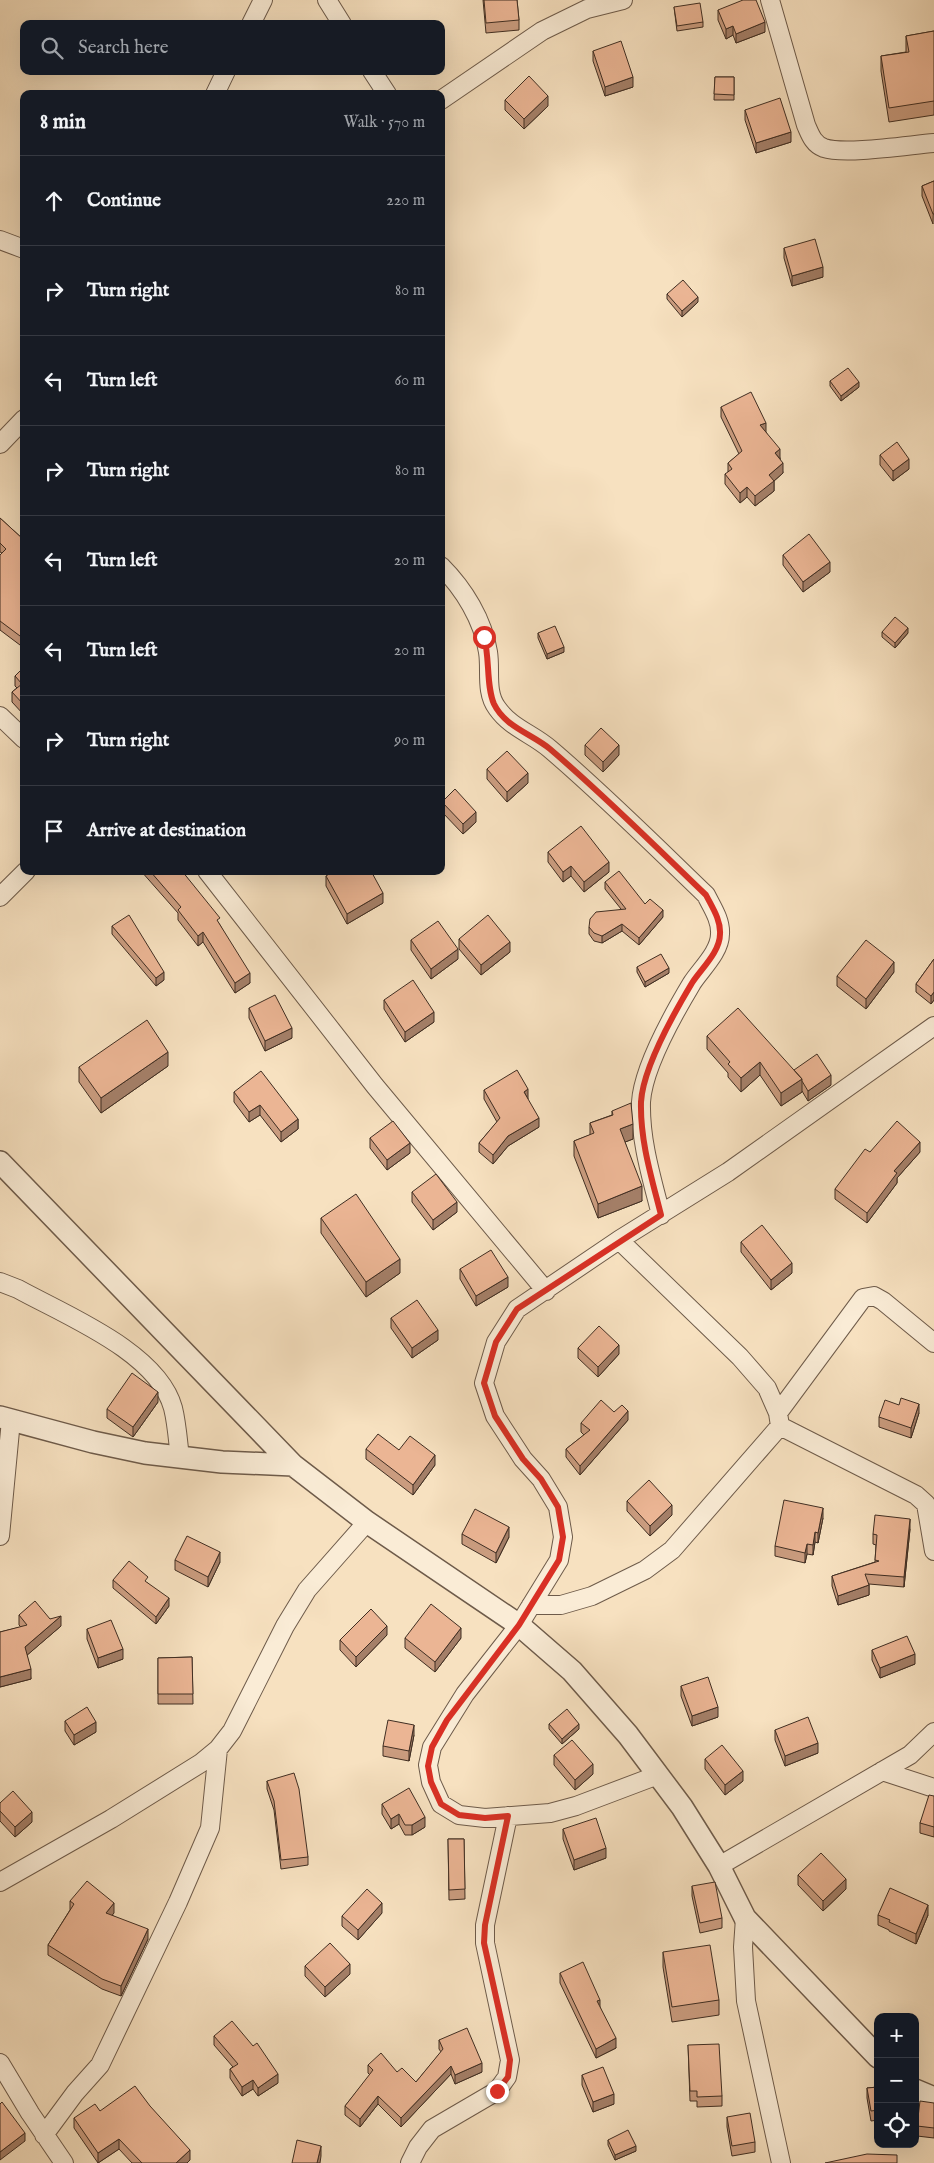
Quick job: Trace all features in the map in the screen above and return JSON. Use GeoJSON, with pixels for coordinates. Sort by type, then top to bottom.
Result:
{"type":"FeatureCollection","features":[{"type":"Feature","properties":{"kind":"street"},"geometry":{"type":"LineString","coordinates":[[253,20],[263,0]]}},
{"type":"Feature","properties":{"kind":"street"},"geometry":{"type":"LineString","coordinates":[[327,0],[340,20]]}},
{"type":"Feature","properties":{"kind":"street"},"geometry":{"type":"LineString","coordinates":[[445,97],[542,31],[587,9],[622,0]]}},
{"type":"Feature","properties":{"kind":"street"},"geometry":{"type":"LineString","coordinates":[[770,0],[806,124],[813,140],[824,148],[842,150],[934,144]]}},
{"type":"Feature","properties":{"kind":"street"},"geometry":{"type":"LineString","coordinates":[[217,90],[224,75]]}},
{"type":"Feature","properties":{"kind":"street"},"geometry":{"type":"LineString","coordinates":[[375,75],[384,90]]}},
{"type":"Feature","properties":{"kind":"street"},"geometry":{"type":"LineString","coordinates":[[0,240],[20,248]]}},
{"type":"Feature","properties":{"kind":"street"},"geometry":{"type":"LineString","coordinates":[[0,444],[20,423]]}},
{"type":"Feature","properties":{"kind":"street"},"geometry":{"type":"LineString","coordinates":[[445,570],[475,613],[488,652],[490,691],[495,705],[503,716],[510,723],[548,748],[643,834],[706,895],[716,915],[720,936],[714,951],[692,983],[649,1065],[641,1102],[646,1157],[661,1215]]}},
{"type":"Feature","properties":{"kind":"street"},"geometry":{"type":"LineString","coordinates":[[0,716],[20,735]]}},
{"type":"Feature","properties":{"kind":"street"},"geometry":{"type":"LineString","coordinates":[[0,897],[22,875]]}},
{"type":"Feature","properties":{"kind":"street"},"geometry":{"type":"LineString","coordinates":[[210,875],[375,1086],[546,1290]]}},
{"type":"Feature","properties":{"kind":"street"},"geometry":{"type":"LineString","coordinates":[[658,1775],[550,1814],[485,1818],[459,1815],[441,1804],[431,1782],[428,1766],[432,1747],[447,1720],[519,1625],[559,1560],[563,1537],[558,1507],[541,1479],[523,1459],[495,1416],[484,1383],[496,1342],[517,1309],[619,1240],[728,1172],[934,1026]]}},
{"type":"Feature","properties":{"kind":"street"},"geometry":{"type":"LineString","coordinates":[[0,1162],[293,1464],[367,1522],[519,1625],[572,1671],[628,1735],[682,1807],[719,1866],[745,1918],[874,2053]]}},
{"type":"Feature","properties":{"kind":"street"},"geometry":{"type":"LineString","coordinates":[[619,1240],[740,1357],[767,1388],[779,1420],[930,1504],[934,1551]]}},
{"type":"Feature","properties":{"kind":"street"},"geometry":{"type":"LineString","coordinates":[[0,1282],[18,1289],[121,1344],[158,1380],[173,1408],[180,1458]]}},
{"type":"Feature","properties":{"kind":"street"},"geometry":{"type":"LineString","coordinates":[[531,1605],[561,1605],[592,1596],[644,1570],[672,1550],[779,1420],[863,1298],[874,1296],[883,1301],[934,1343]]}},
{"type":"Feature","properties":{"kind":"street"},"geometry":{"type":"LineString","coordinates":[[0,1536],[6,1418],[93,1442],[180,1458],[293,1464]]}},
{"type":"Feature","properties":{"kind":"street"},"geometry":{"type":"LineString","coordinates":[[0,1882],[111,1819],[201,1763],[218,1749],[232,1731],[285,1626],[308,1590],[367,1522]]}},
{"type":"Feature","properties":{"kind":"street"},"geometry":{"type":"LineString","coordinates":[[719,1866],[910,1755],[934,1732]]}},
{"type":"Feature","properties":{"kind":"street"},"geometry":{"type":"LineString","coordinates":[[44,2135],[75,2093],[100,2065],[178,1902],[210,1828],[218,1749]]}},
{"type":"Feature","properties":{"kind":"street"},"geometry":{"type":"LineString","coordinates":[[882,1771],[934,1788]]}},
{"type":"Feature","properties":{"kind":"street"},"geometry":{"type":"LineString","coordinates":[[410,2163],[418,2147],[432,2129],[497,2091],[508,2077],[510,2060],[484,1943],[485,1925],[508,1816]]}},
{"type":"Feature","properties":{"kind":"street"},"geometry":{"type":"LineString","coordinates":[[745,1918],[743,1947],[746,2001],[781,2163]]}},
{"type":"Feature","properties":{"kind":"street"},"geometry":{"type":"LineString","coordinates":[[0,2063],[9,2081],[64,2163]]}},
{"type":"Feature","properties":{"kind":"street"},"geometry":{"type":"LineString","coordinates":[[919,2092],[934,2098]]}},
{"type":"Feature","properties":{"kind":"building"},"geometry":{"type":"Polygon","coordinates":[[[484,0],[517,0],[519,20],[486,23],[484,0]]]}},
{"type":"Feature","properties":{"kind":"building"},"geometry":{"type":"Polygon","coordinates":[[[743,0],[756,0],[765,22],[736,34],[733,26],[726,29],[718,10],[743,0]]]}},
{"type":"Feature","properties":{"kind":"building"},"geometry":{"type":"Polygon","coordinates":[[[700,3],[703,22],[677,26],[674,7],[700,3]]]}},
{"type":"Feature","properties":{"kind":"building"},"geometry":{"type":"Polygon","coordinates":[[[934,31],[934,101],[889,108],[881,56],[909,52],[906,36],[934,31]]]}},
{"type":"Feature","properties":{"kind":"building"},"geometry":{"type":"Polygon","coordinates":[[[621,41],[633,77],[605,87],[593,51],[621,41]]]}},
{"type":"Feature","properties":{"kind":"building"},"geometry":{"type":"Polygon","coordinates":[[[529,76],[548,96],[524,119],[505,100],[529,76]]]}},
{"type":"Feature","properties":{"kind":"building"},"geometry":{"type":"Polygon","coordinates":[[[715,77],[734,77],[734,95],[714,94],[715,77]]]}},
{"type":"Feature","properties":{"kind":"building"},"geometry":{"type":"Polygon","coordinates":[[[780,98],[791,132],[756,143],[745,110],[780,98]]]}},
{"type":"Feature","properties":{"kind":"building"},"geometry":{"type":"Polygon","coordinates":[[[934,181],[934,214],[933,214],[922,186],[934,181]]]}},
{"type":"Feature","properties":{"kind":"building"},"geometry":{"type":"Polygon","coordinates":[[[815,239],[823,267],[792,276],[784,248],[815,239]]]}},
{"type":"Feature","properties":{"kind":"building"},"geometry":{"type":"Polygon","coordinates":[[[683,280],[698,297],[682,311],[667,294],[683,280]]]}},
{"type":"Feature","properties":{"kind":"building"},"geometry":{"type":"Polygon","coordinates":[[[848,368],[859,382],[841,396],[830,381],[848,368]]]}},
{"type":"Feature","properties":{"kind":"building"},"geometry":{"type":"Polygon","coordinates":[[[751,392],[766,423],[760,425],[780,449],[775,453],[783,463],[769,475],[774,481],[755,496],[747,487],[740,493],[725,474],[732,469],[728,463],[742,451],[721,407],[751,392]]]}},
{"type":"Feature","properties":{"kind":"building"},"geometry":{"type":"Polygon","coordinates":[[[897,442],[909,459],[893,471],[880,455],[897,442]]]}},
{"type":"Feature","properties":{"kind":"building"},"geometry":{"type":"Polygon","coordinates":[[[0,518],[20,536],[20,636],[0,621],[0,555],[6,549],[0,543],[0,518]]]}},
{"type":"Feature","properties":{"kind":"building"},"geometry":{"type":"Polygon","coordinates":[[[809,534],[830,562],[803,582],[783,555],[809,534]]]}},
{"type":"Feature","properties":{"kind":"building"},"geometry":{"type":"Polygon","coordinates":[[[895,617],[908,628],[895,643],[882,632],[895,617]]]}},
{"type":"Feature","properties":{"kind":"building"},"geometry":{"type":"Polygon","coordinates":[[[555,626],[564,647],[547,654],[538,633],[555,626]]]}},
{"type":"Feature","properties":{"kind":"building"},"geometry":{"type":"Polygon","coordinates":[[[20,671],[20,682],[15,676],[20,671]]]}},
{"type":"Feature","properties":{"kind":"building"},"geometry":{"type":"Polygon","coordinates":[[[20,686],[20,701],[12,692],[20,686]]]}},
{"type":"Feature","properties":{"kind":"building"},"geometry":{"type":"Polygon","coordinates":[[[601,728],[619,745],[603,762],[585,745],[601,728]]]}},
{"type":"Feature","properties":{"kind":"building"},"geometry":{"type":"Polygon","coordinates":[[[507,751],[528,773],[507,792],[487,769],[507,751]]]}},
{"type":"Feature","properties":{"kind":"building"},"geometry":{"type":"Polygon","coordinates":[[[455,789],[476,812],[463,824],[445,805],[445,799],[455,789]]]}},
{"type":"Feature","properties":{"kind":"building"},"geometry":{"type":"Polygon","coordinates":[[[581,826],[609,862],[584,882],[571,866],[563,872],[548,852],[581,826]]]}},
{"type":"Feature","properties":{"kind":"building"},"geometry":{"type":"Polygon","coordinates":[[[619,871],[645,904],[650,899],[663,910],[639,938],[622,924],[602,936],[594,933],[589,927],[590,919],[596,912],[626,909],[605,882],[619,871]]]}},
{"type":"Feature","properties":{"kind":"building"},"geometry":{"type":"Polygon","coordinates":[[[153,875],[185,875],[220,918],[217,920],[250,973],[235,983],[203,932],[198,936],[178,910],[181,907],[153,875]]]}},
{"type":"Feature","properties":{"kind":"building"},"geometry":{"type":"Polygon","coordinates":[[[373,875],[383,893],[347,914],[326,876],[373,875]]]}},
{"type":"Feature","properties":{"kind":"building"},"geometry":{"type":"Polygon","coordinates":[[[129,915],[164,972],[156,978],[112,926],[129,915]]]}},
{"type":"Feature","properties":{"kind":"building"},"geometry":{"type":"Polygon","coordinates":[[[488,915],[510,942],[481,965],[459,939],[488,915]]]}},
{"type":"Feature","properties":{"kind":"building"},"geometry":{"type":"Polygon","coordinates":[[[438,921],[458,949],[431,969],[411,940],[438,921]]]}},
{"type":"Feature","properties":{"kind":"building"},"geometry":{"type":"Polygon","coordinates":[[[866,940],[894,962],[866,999],[837,976],[866,940]]]}},
{"type":"Feature","properties":{"kind":"building"},"geometry":{"type":"Polygon","coordinates":[[[661,954],[669,968],[645,982],[637,967],[661,954]]]}},
{"type":"Feature","properties":{"kind":"building"},"geometry":{"type":"Polygon","coordinates":[[[934,959],[934,992],[931,996],[916,984],[934,959]]]}},
{"type":"Feature","properties":{"kind":"building"},"geometry":{"type":"Polygon","coordinates":[[[413,980],[434,1012],[405,1032],[384,1000],[413,980]]]}},
{"type":"Feature","properties":{"kind":"building"},"geometry":{"type":"Polygon","coordinates":[[[275,995],[292,1028],[265,1041],[249,1008],[275,995]]]}},
{"type":"Feature","properties":{"kind":"building"},"geometry":{"type":"Polygon","coordinates":[[[738,1008],[802,1079],[781,1093],[760,1062],[741,1078],[728,1064],[730,1062],[707,1036],[738,1008]]]}},
{"type":"Feature","properties":{"kind":"building"},"geometry":{"type":"Polygon","coordinates":[[[147,1020],[168,1052],[101,1098],[79,1067],[147,1020]]]}},
{"type":"Feature","properties":{"kind":"building"},"geometry":{"type":"Polygon","coordinates":[[[817,1054],[831,1075],[808,1091],[802,1079],[794,1070],[817,1054]]]}},
{"type":"Feature","properties":{"kind":"building"},"geometry":{"type":"Polygon","coordinates":[[[517,1070],[528,1089],[524,1092],[539,1118],[508,1136],[493,1155],[479,1143],[500,1118],[484,1090],[517,1070]]]}},
{"type":"Feature","properties":{"kind":"building"},"geometry":{"type":"Polygon","coordinates":[[[261,1071],[298,1119],[281,1132],[260,1105],[249,1112],[234,1092],[261,1071]]]}},
{"type":"Feature","properties":{"kind":"building"},"geometry":{"type":"Polygon","coordinates":[[[631,1103],[633,1124],[620,1129],[642,1186],[598,1204],[574,1141],[594,1133],[590,1123],[613,1115],[612,1111],[631,1103]]]}},
{"type":"Feature","properties":{"kind":"building"},"geometry":{"type":"Polygon","coordinates":[[[393,1121],[410,1143],[387,1160],[370,1138],[393,1121]]]}},
{"type":"Feature","properties":{"kind":"building"},"geometry":{"type":"Polygon","coordinates":[[[897,1121],[920,1142],[894,1171],[897,1173],[867,1213],[835,1189],[865,1149],[870,1152],[897,1121]]]}},
{"type":"Feature","properties":{"kind":"building"},"geometry":{"type":"Polygon","coordinates":[[[436,1174],[457,1202],[433,1220],[412,1192],[436,1174]]]}},
{"type":"Feature","properties":{"kind":"building"},"geometry":{"type":"Polygon","coordinates":[[[356,1194],[400,1259],[366,1282],[321,1218],[356,1194]]]}},
{"type":"Feature","properties":{"kind":"building"},"geometry":{"type":"Polygon","coordinates":[[[762,1225],[792,1263],[771,1280],[741,1242],[762,1225]]]}},
{"type":"Feature","properties":{"kind":"building"},"geometry":{"type":"Polygon","coordinates":[[[491,1250],[508,1277],[476,1296],[460,1269],[491,1250]]]}},
{"type":"Feature","properties":{"kind":"building"},"geometry":{"type":"Polygon","coordinates":[[[417,1300],[438,1330],[412,1348],[391,1318],[417,1300]]]}},
{"type":"Feature","properties":{"kind":"building"},"geometry":{"type":"Polygon","coordinates":[[[599,1326],[619,1345],[598,1367],[578,1348],[599,1326]]]}},
{"type":"Feature","properties":{"kind":"building"},"geometry":{"type":"Polygon","coordinates":[[[132,1373],[158,1392],[133,1427],[107,1409],[132,1373]]]}},
{"type":"Feature","properties":{"kind":"building"},"geometry":{"type":"Polygon","coordinates":[[[901,1398],[919,1404],[911,1428],[879,1417],[885,1400],[899,1405],[901,1398]]]}},
{"type":"Feature","properties":{"kind":"building"},"geometry":{"type":"Polygon","coordinates":[[[601,1400],[614,1412],[622,1405],[628,1411],[580,1466],[566,1449],[590,1430],[581,1423],[601,1400]]]}},
{"type":"Feature","properties":{"kind":"building"},"geometry":{"type":"Polygon","coordinates":[[[378,1434],[399,1450],[410,1436],[435,1455],[413,1485],[366,1449],[378,1434]]]}},
{"type":"Feature","properties":{"kind":"building"},"geometry":{"type":"Polygon","coordinates":[[[649,1480],[672,1505],[650,1526],[627,1501],[649,1480]]]}},
{"type":"Feature","properties":{"kind":"building"},"geometry":{"type":"Polygon","coordinates":[[[784,1500],[823,1508],[818,1533],[815,1532],[813,1545],[807,1544],[805,1553],[775,1546],[784,1500]]]}},
{"type":"Feature","properties":{"kind":"building"},"geometry":{"type":"Polygon","coordinates":[[[475,1509],[509,1527],[496,1553],[462,1534],[475,1509]]]}},
{"type":"Feature","properties":{"kind":"building"},"geometry":{"type":"Polygon","coordinates":[[[875,1515],[910,1519],[904,1577],[865,1574],[869,1585],[838,1596],[832,1576],[879,1561],[875,1560],[877,1535],[873,1534],[875,1515]]]}},
{"type":"Feature","properties":{"kind":"building"},"geometry":{"type":"Polygon","coordinates":[[[187,1536],[220,1552],[208,1577],[175,1560],[187,1536]]]}},
{"type":"Feature","properties":{"kind":"building"},"geometry":{"type":"Polygon","coordinates":[[[129,1561],[148,1577],[145,1581],[169,1598],[156,1617],[113,1580],[129,1561]]]}},
{"type":"Feature","properties":{"kind":"building"},"geometry":{"type":"Polygon","coordinates":[[[35,1601],[50,1619],[61,1616],[25,1647],[31,1669],[0,1677],[0,1632],[27,1625],[19,1615],[35,1601]]]}},
{"type":"Feature","properties":{"kind":"building"},"geometry":{"type":"Polygon","coordinates":[[[431,1604],[461,1628],[435,1662],[405,1638],[431,1604]]]}},
{"type":"Feature","properties":{"kind":"building"},"geometry":{"type":"Polygon","coordinates":[[[371,1609],[387,1626],[356,1657],[340,1640],[371,1609]]]}},
{"type":"Feature","properties":{"kind":"building"},"geometry":{"type":"Polygon","coordinates":[[[111,1620],[123,1649],[98,1658],[87,1629],[111,1620]]]}},
{"type":"Feature","properties":{"kind":"building"},"geometry":{"type":"Polygon","coordinates":[[[907,1636],[915,1654],[880,1668],[872,1650],[907,1636]]]}},
{"type":"Feature","properties":{"kind":"building"},"geometry":{"type":"Polygon","coordinates":[[[192,1657],[193,1694],[158,1694],[158,1658],[192,1657]]]}},
{"type":"Feature","properties":{"kind":"building"},"geometry":{"type":"Polygon","coordinates":[[[708,1677],[718,1707],[692,1716],[681,1686],[708,1677]]]}},
{"type":"Feature","properties":{"kind":"building"},"geometry":{"type":"Polygon","coordinates":[[[87,1707],[96,1722],[74,1735],[65,1721],[87,1707]]]}},
{"type":"Feature","properties":{"kind":"building"},"geometry":{"type":"Polygon","coordinates":[[[567,1709],[579,1724],[562,1739],[549,1724],[567,1709]]]}},
{"type":"Feature","properties":{"kind":"building"},"geometry":{"type":"Polygon","coordinates":[[[808,1717],[818,1743],[785,1756],[775,1730],[808,1717]]]}},
{"type":"Feature","properties":{"kind":"building"},"geometry":{"type":"Polygon","coordinates":[[[388,1720],[414,1725],[409,1751],[383,1746],[388,1720]]]}},
{"type":"Feature","properties":{"kind":"building"},"geometry":{"type":"Polygon","coordinates":[[[572,1740],[593,1764],[575,1780],[554,1755],[572,1740]]]}},
{"type":"Feature","properties":{"kind":"building"},"geometry":{"type":"Polygon","coordinates":[[[722,1745],[743,1771],[725,1785],[705,1759],[722,1745]]]}},
{"type":"Feature","properties":{"kind":"building"},"geometry":{"type":"Polygon","coordinates":[[[294,1773],[299,1789],[308,1857],[281,1860],[274,1801],[267,1781],[294,1773]]]}},
{"type":"Feature","properties":{"kind":"building"},"geometry":{"type":"Polygon","coordinates":[[[409,1788],[425,1817],[412,1825],[405,1825],[399,1814],[391,1819],[382,1804],[409,1788]]]}},
{"type":"Feature","properties":{"kind":"building"},"geometry":{"type":"Polygon","coordinates":[[[13,1791],[32,1812],[15,1827],[0,1811],[0,1803],[13,1791]]]}},
{"type":"Feature","properties":{"kind":"building"},"geometry":{"type":"Polygon","coordinates":[[[929,1795],[934,1796],[934,1827],[920,1823],[929,1795]]]}},
{"type":"Feature","properties":{"kind":"building"},"geometry":{"type":"Polygon","coordinates":[[[596,1818],[606,1848],[574,1860],[563,1829],[596,1818]]]}},
{"type":"Feature","properties":{"kind":"building"},"geometry":{"type":"Polygon","coordinates":[[[448,1839],[464,1839],[465,1889],[449,1890],[448,1839]]]}},
{"type":"Feature","properties":{"kind":"building"},"geometry":{"type":"Polygon","coordinates":[[[821,1853],[846,1879],[823,1901],[798,1875],[821,1853]]]}},
{"type":"Feature","properties":{"kind":"building"},"geometry":{"type":"Polygon","coordinates":[[[87,1881],[114,1903],[106,1913],[148,1929],[121,1986],[102,1979],[48,1945],[74,1904],[70,1901],[87,1881]]]}},
{"type":"Feature","properties":{"kind":"building"},"geometry":{"type":"Polygon","coordinates":[[[715,1882],[722,1918],[700,1923],[692,1886],[715,1882]]]}},
{"type":"Feature","properties":{"kind":"building"},"geometry":{"type":"Polygon","coordinates":[[[890,1888],[928,1905],[916,1934],[878,1915],[890,1888]]]}},
{"type":"Feature","properties":{"kind":"building"},"geometry":{"type":"Polygon","coordinates":[[[367,1889],[382,1903],[358,1930],[342,1916],[367,1889]]]}},
{"type":"Feature","properties":{"kind":"building"},"geometry":{"type":"Polygon","coordinates":[[[330,1943],[350,1964],[325,1987],[305,1966],[330,1943]]]}},
{"type":"Feature","properties":{"kind":"building"},"geometry":{"type":"Polygon","coordinates":[[[710,1945],[719,2000],[672,2007],[663,1952],[710,1945]]]}},
{"type":"Feature","properties":{"kind":"building"},"geometry":{"type":"Polygon","coordinates":[[[583,1962],[600,2000],[597,2001],[616,2038],[596,2049],[560,1973],[583,1962]]]}},
{"type":"Feature","properties":{"kind":"building"},"geometry":{"type":"Polygon","coordinates":[[[232,2021],[253,2046],[257,2043],[278,2074],[258,2088],[253,2080],[242,2087],[230,2069],[238,2064],[214,2036],[232,2021]]]}},
{"type":"Feature","properties":{"kind":"building"},"geometry":{"type":"Polygon","coordinates":[[[467,2028],[482,2063],[455,2075],[451,2066],[401,2118],[378,2096],[360,2119],[345,2106],[373,2070],[368,2065],[381,2053],[397,2072],[402,2068],[416,2082],[443,2049],[439,2040],[467,2028]]]}},
{"type":"Feature","properties":{"kind":"building"},"geometry":{"type":"Polygon","coordinates":[[[719,2044],[722,2096],[697,2097],[697,2091],[690,2091],[688,2045],[719,2044]]]}},
{"type":"Feature","properties":{"kind":"building"},"geometry":{"type":"Polygon","coordinates":[[[603,2067],[614,2094],[593,2102],[582,2075],[603,2067]]]}},
{"type":"Feature","properties":{"kind":"building"},"geometry":{"type":"Polygon","coordinates":[[[135,2086],[150,2106],[190,2150],[176,2163],[142,2163],[119,2139],[98,2153],[74,2118],[95,2104],[100,2111],[135,2086]]]}},
{"type":"Feature","properties":{"kind":"building"},"geometry":{"type":"Polygon","coordinates":[[[874,2087],[874,2111],[871,2111],[867,2088],[874,2087]]]}},
{"type":"Feature","properties":{"kind":"building"},"geometry":{"type":"Polygon","coordinates":[[[920,2101],[934,2103],[934,2128],[919,2126],[920,2101]]]}},
{"type":"Feature","properties":{"kind":"building"},"geometry":{"type":"Polygon","coordinates":[[[2,2102],[25,2133],[0,2152],[0,2104],[2,2102]]]}},
{"type":"Feature","properties":{"kind":"building"},"geometry":{"type":"Polygon","coordinates":[[[750,2113],[755,2142],[732,2146],[727,2117],[750,2113]]]}},
{"type":"Feature","properties":{"kind":"building"},"geometry":{"type":"Polygon","coordinates":[[[628,2130],[636,2146],[615,2155],[608,2140],[628,2130]]]}},
{"type":"Feature","properties":{"kind":"building"},"geometry":{"type":"Polygon","coordinates":[[[297,2140],[321,2146],[317,2163],[292,2163],[297,2140]]]}},
{"type":"Feature","properties":{"kind":"building"},"geometry":{"type":"Polygon","coordinates":[[[867,2154],[897,2155],[897,2163],[825,2163],[867,2154]]]}},
{"type":"Feature","properties":{"kind":"route"},"geometry":{"type":"LineString","coordinates":[[484,637],[488,652],[490,691],[495,705],[503,716],[510,723],[548,748],[643,834],[706,895],[716,915],[720,936],[714,951],[692,983],[649,1065],[641,1102],[646,1157],[661,1215],[619,1240],[559,1283],[517,1309],[496,1342],[484,1383],[495,1416],[523,1459],[541,1479],[558,1507],[563,1537],[559,1560],[519,1625],[447,1720],[432,1747],[428,1766],[431,1782],[441,1804],[459,1815],[485,1818],[508,1816],[485,1925],[484,1943],[510,2060],[508,2077],[497,2091]]}}]}
